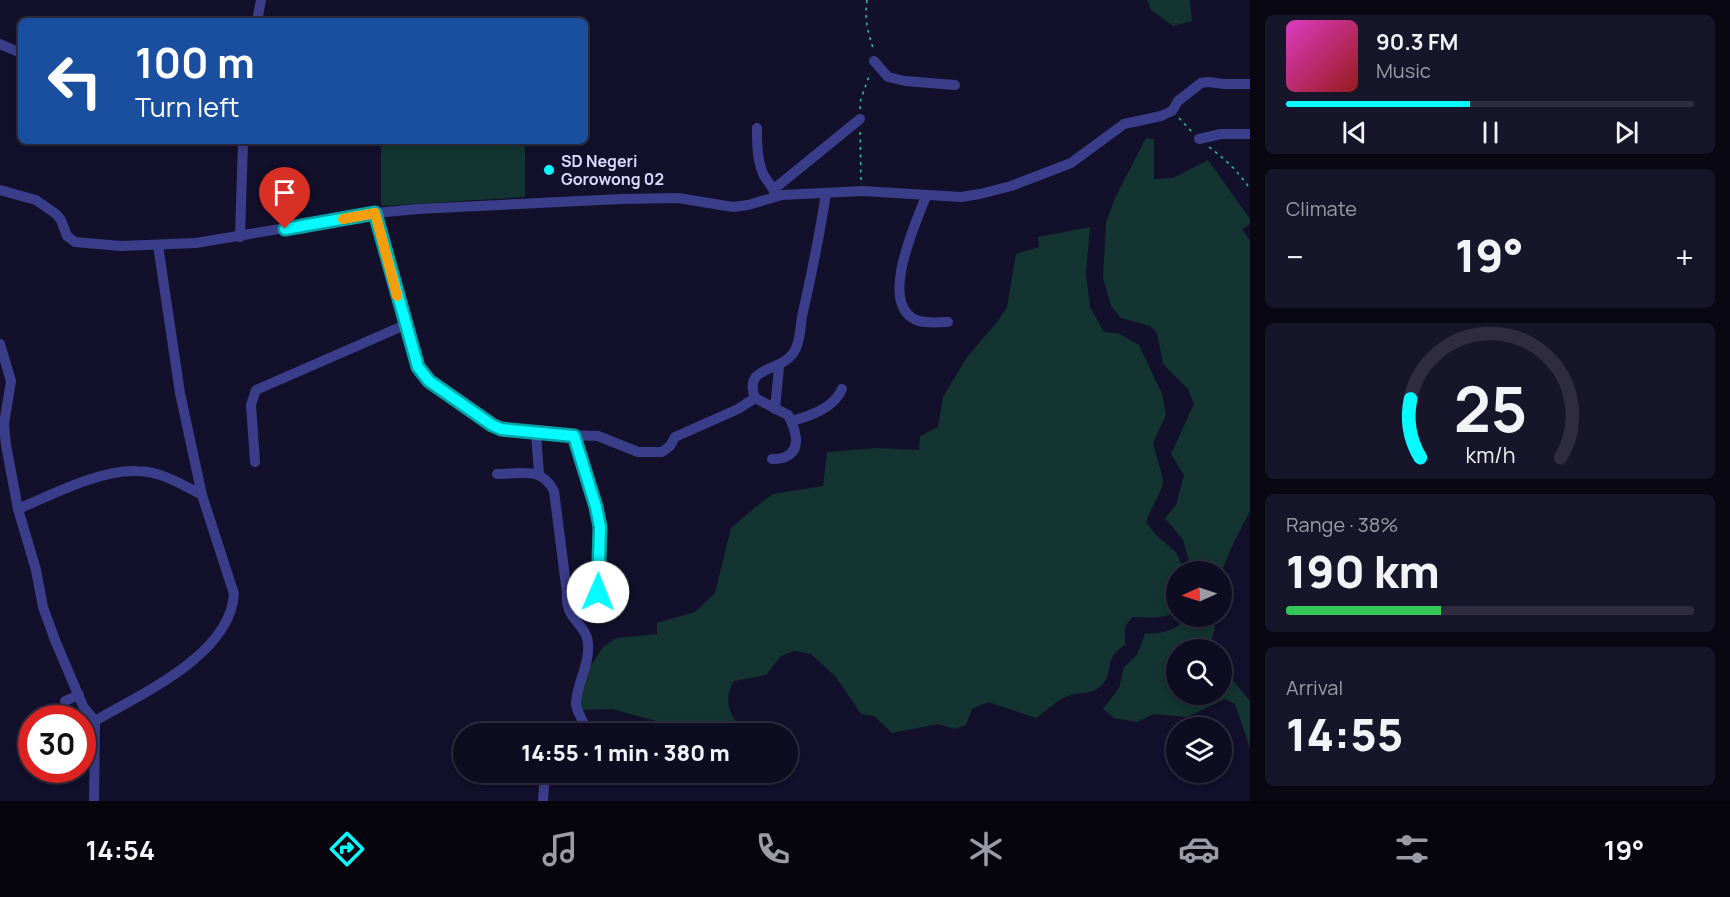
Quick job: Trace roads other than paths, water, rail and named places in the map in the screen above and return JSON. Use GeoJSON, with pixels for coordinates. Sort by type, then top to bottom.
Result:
{"type":"FeatureCollection","features":[{"type":"Feature","properties":{"kind":"street"},"geometry":{"type":"LineString","coordinates":[[258,18],[261,0]]}},
{"type":"Feature","properties":{"kind":"street"},"geometry":{"type":"LineString","coordinates":[[0,44],[18,52]]}},
{"type":"Feature","properties":{"kind":"street"},"geometry":{"type":"LineString","coordinates":[[874,61],[888,77],[905,81],[955,85]]}},
{"type":"Feature","properties":{"kind":"street"},"geometry":{"type":"LineString","coordinates":[[775,192],[862,191],[961,197],[980,194],[1011,186],[1071,163],[1124,124],[1161,116],[1172,111],[1178,101],[1201,83],[1250,84]]}},
{"type":"Feature","properties":{"kind":"street"},"geometry":{"type":"LineString","coordinates":[[0,190],[36,200],[42,204],[56,214],[67,236],[75,242],[120,246],[158,245],[240,237],[375,213],[418,209],[678,198],[733,207],[748,205],[775,192],[860,119]]}},
{"type":"Feature","properties":{"kind":"street"},"geometry":{"type":"LineString","coordinates":[[757,128],[757,147],[762,172],[775,192]]}},
{"type":"Feature","properties":{"kind":"street"},"geometry":{"type":"LineString","coordinates":[[1200,139],[1221,134],[1250,134]]}},
{"type":"Feature","properties":{"kind":"street"},"geometry":{"type":"LineString","coordinates":[[240,237],[243,144]]}},
{"type":"Feature","properties":{"kind":"street"},"geometry":{"type":"LineString","coordinates":[[772,459],[787,457],[793,452],[796,435],[792,421],[788,415],[754,398],[751,387],[754,377],[760,372],[778,367],[795,351],[818,247],[826,193]]}},
{"type":"Feature","properties":{"kind":"street"},"geometry":{"type":"LineString","coordinates":[[926,196],[900,275],[899,295],[905,312],[916,320],[948,322]]}},
{"type":"Feature","properties":{"kind":"street"},"geometry":{"type":"LineString","coordinates":[[375,213],[418,367],[429,381],[492,425],[501,429],[537,434],[598,436],[638,452],[662,452],[670,446],[675,437],[738,409],[754,398]]}},
{"type":"Feature","properties":{"kind":"street"},"geometry":{"type":"LineString","coordinates":[[96,720],[196,659],[213,641],[230,615],[233,606],[234,594],[202,495],[180,393],[158,245]]}},
{"type":"Feature","properties":{"kind":"street"},"geometry":{"type":"LineString","coordinates":[[255,462],[251,405],[256,390],[405,325]]}},
{"type":"Feature","properties":{"kind":"street"},"geometry":{"type":"LineString","coordinates":[[0,344],[12,381],[4,424],[3,444],[18,509],[36,570],[43,607],[83,705]]}},
{"type":"Feature","properties":{"kind":"street"},"geometry":{"type":"LineString","coordinates":[[775,409],[778,367]]}},
{"type":"Feature","properties":{"kind":"street"},"geometry":{"type":"LineString","coordinates":[[792,421],[813,414],[838,397],[842,389]]}},
{"type":"Feature","properties":{"kind":"street"},"geometry":{"type":"LineString","coordinates":[[537,434],[539,474]]}},
{"type":"Feature","properties":{"kind":"street"},"geometry":{"type":"LineString","coordinates":[[567,593],[591,599],[597,596],[598,592],[600,527],[574,436]]}},
{"type":"Feature","properties":{"kind":"street"},"geometry":{"type":"LineString","coordinates":[[18,509],[82,482],[122,471],[139,470],[174,480],[202,495]]}},
{"type":"Feature","properties":{"kind":"street"},"geometry":{"type":"LineString","coordinates":[[497,474],[539,474],[548,480],[554,491],[567,609],[588,642],[587,659],[576,703],[585,723]]}},
{"type":"Feature","properties":{"kind":"street"},"geometry":{"type":"LineString","coordinates":[[65,701],[79,695]]}},
{"type":"Feature","properties":{"kind":"street"},"geometry":{"type":"LineString","coordinates":[[94,783],[94,801]]}},
{"type":"Feature","properties":{"kind":"street"},"geometry":{"type":"LineString","coordinates":[[543,801],[544,783]]}},
{"type":"Feature","properties":{"kind":"place","name":"SD Negeri Gorowong 02"},"geometry":{"type":"Point","coordinates":[549,170]}}]}
